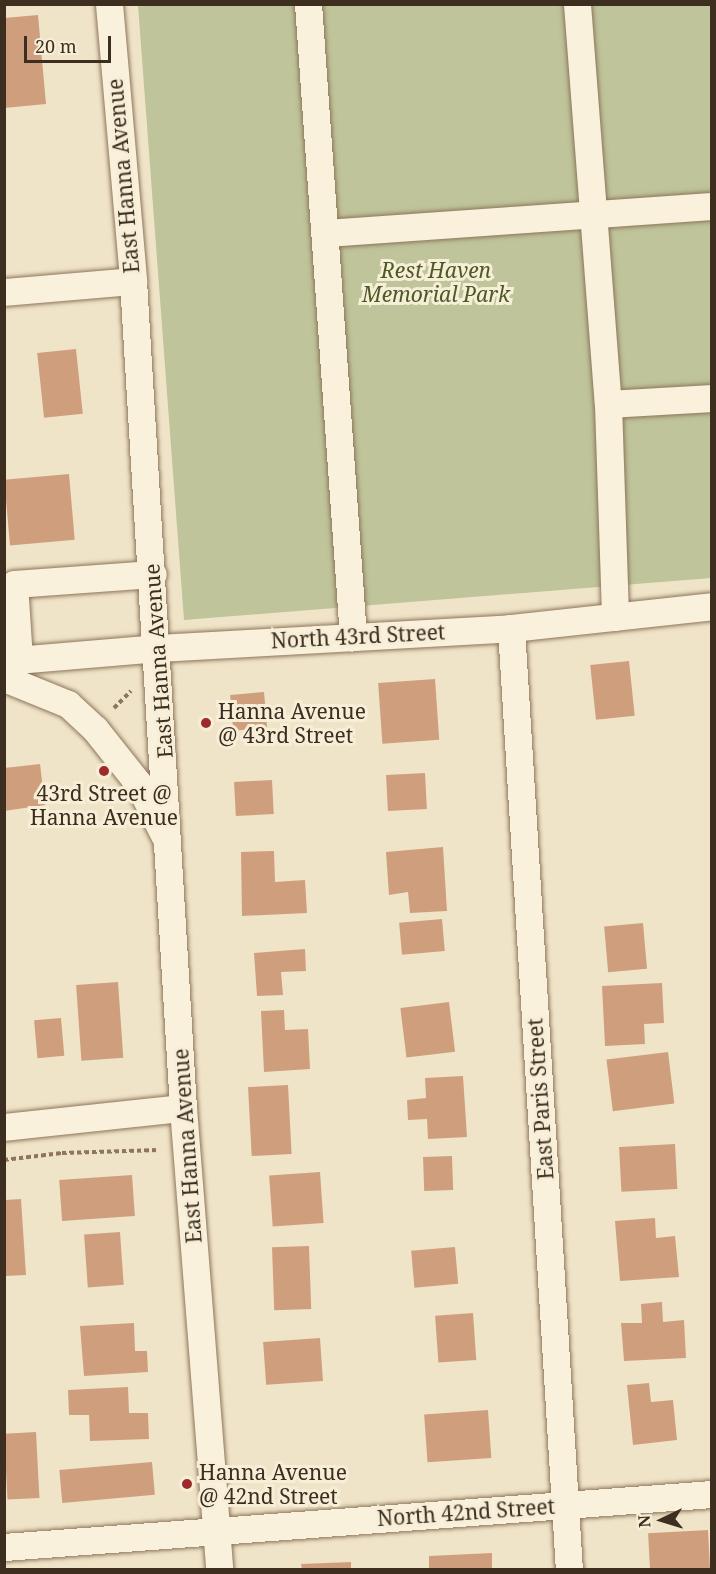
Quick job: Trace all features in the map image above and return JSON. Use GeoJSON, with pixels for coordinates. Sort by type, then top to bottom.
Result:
{"type":"FeatureCollection","features":[{"type":"Feature","properties":{"kind":"street","name":"East Hanna Avenue"},"geometry":{"type":"LineString","coordinates":[[109,4],[133,281],[158,648],[183,1108],[219,1569]]}},
{"type":"Feature","properties":{"kind":"street"},"geometry":{"type":"LineString","coordinates":[[308,4],[353,637]]}},
{"type":"Feature","properties":{"kind":"street"},"geometry":{"type":"LineString","coordinates":[[577,4],[608,404],[615,617]]}},
{"type":"Feature","properties":{"kind":"street"},"geometry":{"type":"LineString","coordinates":[[325,233],[711,206]]}},
{"type":"Feature","properties":{"kind":"street"},"geometry":{"type":"LineString","coordinates":[[4,292],[133,281]]}},
{"type":"Feature","properties":{"kind":"street"},"geometry":{"type":"LineString","coordinates":[[608,404],[711,398]]}},
{"type":"Feature","properties":{"kind":"street"},"geometry":{"type":"LineString","coordinates":[[153,574],[14,584],[9,666],[68,704],[102,736],[138,783],[168,844]]}},
{"type":"Feature","properties":{"kind":"street","name":"North 43rd Street"},"geometry":{"type":"LineString","coordinates":[[9,666],[158,648],[511,628],[711,606]]}},
{"type":"Feature","properties":{"kind":"street","name":"East Paris Street"},"geometry":{"type":"LineString","coordinates":[[511,628],[569,1569]]}},
{"type":"Feature","properties":{"kind":"street"},"geometry":{"type":"LineString","coordinates":[[4,1127],[183,1108]]}},
{"type":"Feature","properties":{"kind":"street","name":"North 42nd Street"},"geometry":{"type":"LineString","coordinates":[[4,1547],[711,1494]]}},
{"type":"Feature","properties":{"kind":"path"},"geometry":{"type":"LineString","coordinates":[[4,1160],[62,1153],[160,1150]]}},
{"type":"Feature","properties":{"kind":"green space","name":"Rest Haven Memorial Park"},"geometry":{"type":"Polygon","coordinates":[[[138,5],[711,5],[711,578],[184,620],[138,5]]]}},
{"type":"Feature","properties":{"kind":"building"},"geometry":{"type":"Polygon","coordinates":[[[38,15],[46,104],[4,108],[4,18],[38,15]]]}},
{"type":"Feature","properties":{"kind":"building"},"geometry":{"type":"Polygon","coordinates":[[[76,349],[83,414],[44,418],[37,353],[76,349]]]}},
{"type":"Feature","properties":{"kind":"building"},"geometry":{"type":"Polygon","coordinates":[[[69,474],[75,540],[10,545],[4,480],[69,474]]]}},
{"type":"Feature","properties":{"kind":"building"},"geometry":{"type":"Polygon","coordinates":[[[629,661],[635,716],[596,720],[590,665],[629,661]]]}},
{"type":"Feature","properties":{"kind":"building"},"geometry":{"type":"Polygon","coordinates":[[[435,679],[439,740],[382,744],[378,683],[435,679]]]}},
{"type":"Feature","properties":{"kind":"building"},"geometry":{"type":"Polygon","coordinates":[[[264,692],[267,728],[233,731],[230,695],[264,692]]]}},
{"type":"Feature","properties":{"kind":"building"},"geometry":{"type":"Polygon","coordinates":[[[40,764],[45,805],[4,811],[4,768],[40,764]]]}},
{"type":"Feature","properties":{"kind":"building"},"geometry":{"type":"Polygon","coordinates":[[[425,773],[427,809],[388,811],[386,775],[425,773]]]}},
{"type":"Feature","properties":{"kind":"building"},"geometry":{"type":"Polygon","coordinates":[[[272,780],[274,814],[236,816],[234,782],[272,780]]]}},
{"type":"Feature","properties":{"kind":"building"},"geometry":{"type":"Polygon","coordinates":[[[443,847],[447,911],[410,913],[408,892],[389,895],[386,852],[443,847]]]}},
{"type":"Feature","properties":{"kind":"building"},"geometry":{"type":"Polygon","coordinates":[[[274,851],[275,882],[305,880],[307,913],[242,916],[241,852],[274,851]]]}},
{"type":"Feature","properties":{"kind":"building"},"geometry":{"type":"Polygon","coordinates":[[[442,919],[445,951],[402,955],[399,923],[442,919]]]}},
{"type":"Feature","properties":{"kind":"building"},"geometry":{"type":"Polygon","coordinates":[[[643,923],[647,969],[608,972],[604,926],[643,923]]]}},
{"type":"Feature","properties":{"kind":"building"},"geometry":{"type":"Polygon","coordinates":[[[305,949],[306,971],[281,972],[283,995],[257,996],[254,953],[305,949]]]}},
{"type":"Feature","properties":{"kind":"building"},"geometry":{"type":"Polygon","coordinates":[[[118,982],[123,1058],[81,1061],[76,985],[118,982]]]}},
{"type":"Feature","properties":{"kind":"building"},"geometry":{"type":"Polygon","coordinates":[[[662,983],[664,1023],[644,1024],[645,1044],[605,1046],[602,986],[662,983]]]}},
{"type":"Feature","properties":{"kind":"building"},"geometry":{"type":"Polygon","coordinates":[[[449,1002],[455,1052],[406,1058],[400,1008],[449,1002]]]}},
{"type":"Feature","properties":{"kind":"building"},"geometry":{"type":"Polygon","coordinates":[[[284,1010],[285,1030],[308,1029],[310,1069],[264,1072],[261,1011],[284,1010]]]}},
{"type":"Feature","properties":{"kind":"building"},"geometry":{"type":"Polygon","coordinates":[[[61,1018],[64,1056],[37,1058],[34,1020],[61,1018]]]}},
{"type":"Feature","properties":{"kind":"building"},"geometry":{"type":"Polygon","coordinates":[[[668,1052],[674,1104],[613,1111],[606,1060],[668,1052]]]}},
{"type":"Feature","properties":{"kind":"building"},"geometry":{"type":"Polygon","coordinates":[[[463,1076],[467,1137],[428,1139],[427,1119],[408,1120],[407,1100],[426,1098],[425,1078],[463,1076]]]}},
{"type":"Feature","properties":{"kind":"building"},"geometry":{"type":"Polygon","coordinates":[[[288,1085],[292,1154],[252,1156],[248,1087],[288,1085]]]}},
{"type":"Feature","properties":{"kind":"building"},"geometry":{"type":"Polygon","coordinates":[[[675,1144],[677,1189],[621,1192],[619,1147],[675,1144]]]}},
{"type":"Feature","properties":{"kind":"building"},"geometry":{"type":"Polygon","coordinates":[[[452,1156],[453,1190],[424,1191],[423,1157],[452,1156]]]}},
{"type":"Feature","properties":{"kind":"building"},"geometry":{"type":"Polygon","coordinates":[[[320,1172],[324,1223],[273,1226],[269,1176],[320,1172]]]}},
{"type":"Feature","properties":{"kind":"building"},"geometry":{"type":"Polygon","coordinates":[[[132,1175],[135,1216],[62,1221],[59,1180],[132,1175]]]}},
{"type":"Feature","properties":{"kind":"building"},"geometry":{"type":"Polygon","coordinates":[[[21,1199],[26,1275],[5,1276],[5,1200],[21,1199]]]}},
{"type":"Feature","properties":{"kind":"building"},"geometry":{"type":"Polygon","coordinates":[[[655,1218],[656,1238],[675,1236],[679,1277],[620,1281],[615,1221],[655,1218]]]}},
{"type":"Feature","properties":{"kind":"building"},"geometry":{"type":"Polygon","coordinates":[[[120,1232],[124,1285],[88,1287],[84,1235],[120,1232]]]}},
{"type":"Feature","properties":{"kind":"building"},"geometry":{"type":"Polygon","coordinates":[[[309,1246],[311,1309],[274,1310],[272,1247],[309,1246]]]}},
{"type":"Feature","properties":{"kind":"building"},"geometry":{"type":"Polygon","coordinates":[[[455,1247],[458,1284],[414,1288],[411,1251],[455,1247]]]}},
{"type":"Feature","properties":{"kind":"building"},"geometry":{"type":"Polygon","coordinates":[[[662,1302],[663,1322],[684,1320],[686,1358],[624,1361],[621,1323],[642,1323],[641,1304],[662,1302]]]}},
{"type":"Feature","properties":{"kind":"building"},"geometry":{"type":"Polygon","coordinates":[[[473,1313],[476,1360],[438,1363],[435,1316],[473,1313]]]}},
{"type":"Feature","properties":{"kind":"building"},"geometry":{"type":"Polygon","coordinates":[[[134,1323],[135,1351],[147,1351],[148,1372],[84,1376],[80,1326],[134,1323]]]}},
{"type":"Feature","properties":{"kind":"building"},"geometry":{"type":"Polygon","coordinates":[[[320,1338],[323,1381],[266,1385],[263,1342],[320,1338]]]}},
{"type":"Feature","properties":{"kind":"building"},"geometry":{"type":"Polygon","coordinates":[[[649,1383],[651,1402],[673,1400],[677,1440],[633,1445],[627,1385],[649,1383]]]}},
{"type":"Feature","properties":{"kind":"building"},"geometry":{"type":"Polygon","coordinates":[[[128,1387],[129,1413],[148,1413],[149,1439],[90,1441],[89,1415],[69,1415],[68,1390],[128,1387]]]}},
{"type":"Feature","properties":{"kind":"building"},"geometry":{"type":"Polygon","coordinates":[[[488,1410],[491,1458],[428,1462],[424,1414],[488,1410]]]}},
{"type":"Feature","properties":{"kind":"building"},"geometry":{"type":"Polygon","coordinates":[[[36,1432],[39,1498],[7,1500],[4,1434],[36,1432]]]}},
{"type":"Feature","properties":{"kind":"building"},"geometry":{"type":"Polygon","coordinates":[[[152,1462],[155,1495],[62,1503],[59,1470],[152,1462]]]}},
{"type":"Feature","properties":{"kind":"building"},"geometry":{"type":"Polygon","coordinates":[[[708,1530],[710,1570],[650,1570],[648,1533],[708,1530]]]}},
{"type":"Feature","properties":{"kind":"building"},"geometry":{"type":"Polygon","coordinates":[[[492,1553],[492,1570],[429,1570],[429,1556],[492,1553]]]}},
{"type":"Feature","properties":{"kind":"building"},"geometry":{"type":"Polygon","coordinates":[[[351,1562],[351,1570],[302,1570],[301,1564],[351,1562]]]}},
{"type":"Feature","properties":{"kind":"place","name":"Hanna Avenue @ 43rd Street"},"geometry":{"type":"Point","coordinates":[206,723]}},
{"type":"Feature","properties":{"kind":"place","name":"43rd Street @ Hanna Avenue"},"geometry":{"type":"Point","coordinates":[104,771]}},
{"type":"Feature","properties":{"kind":"place","name":"Hanna Avenue @ 42nd Street"},"geometry":{"type":"Point","coordinates":[187,1484]}}]}
